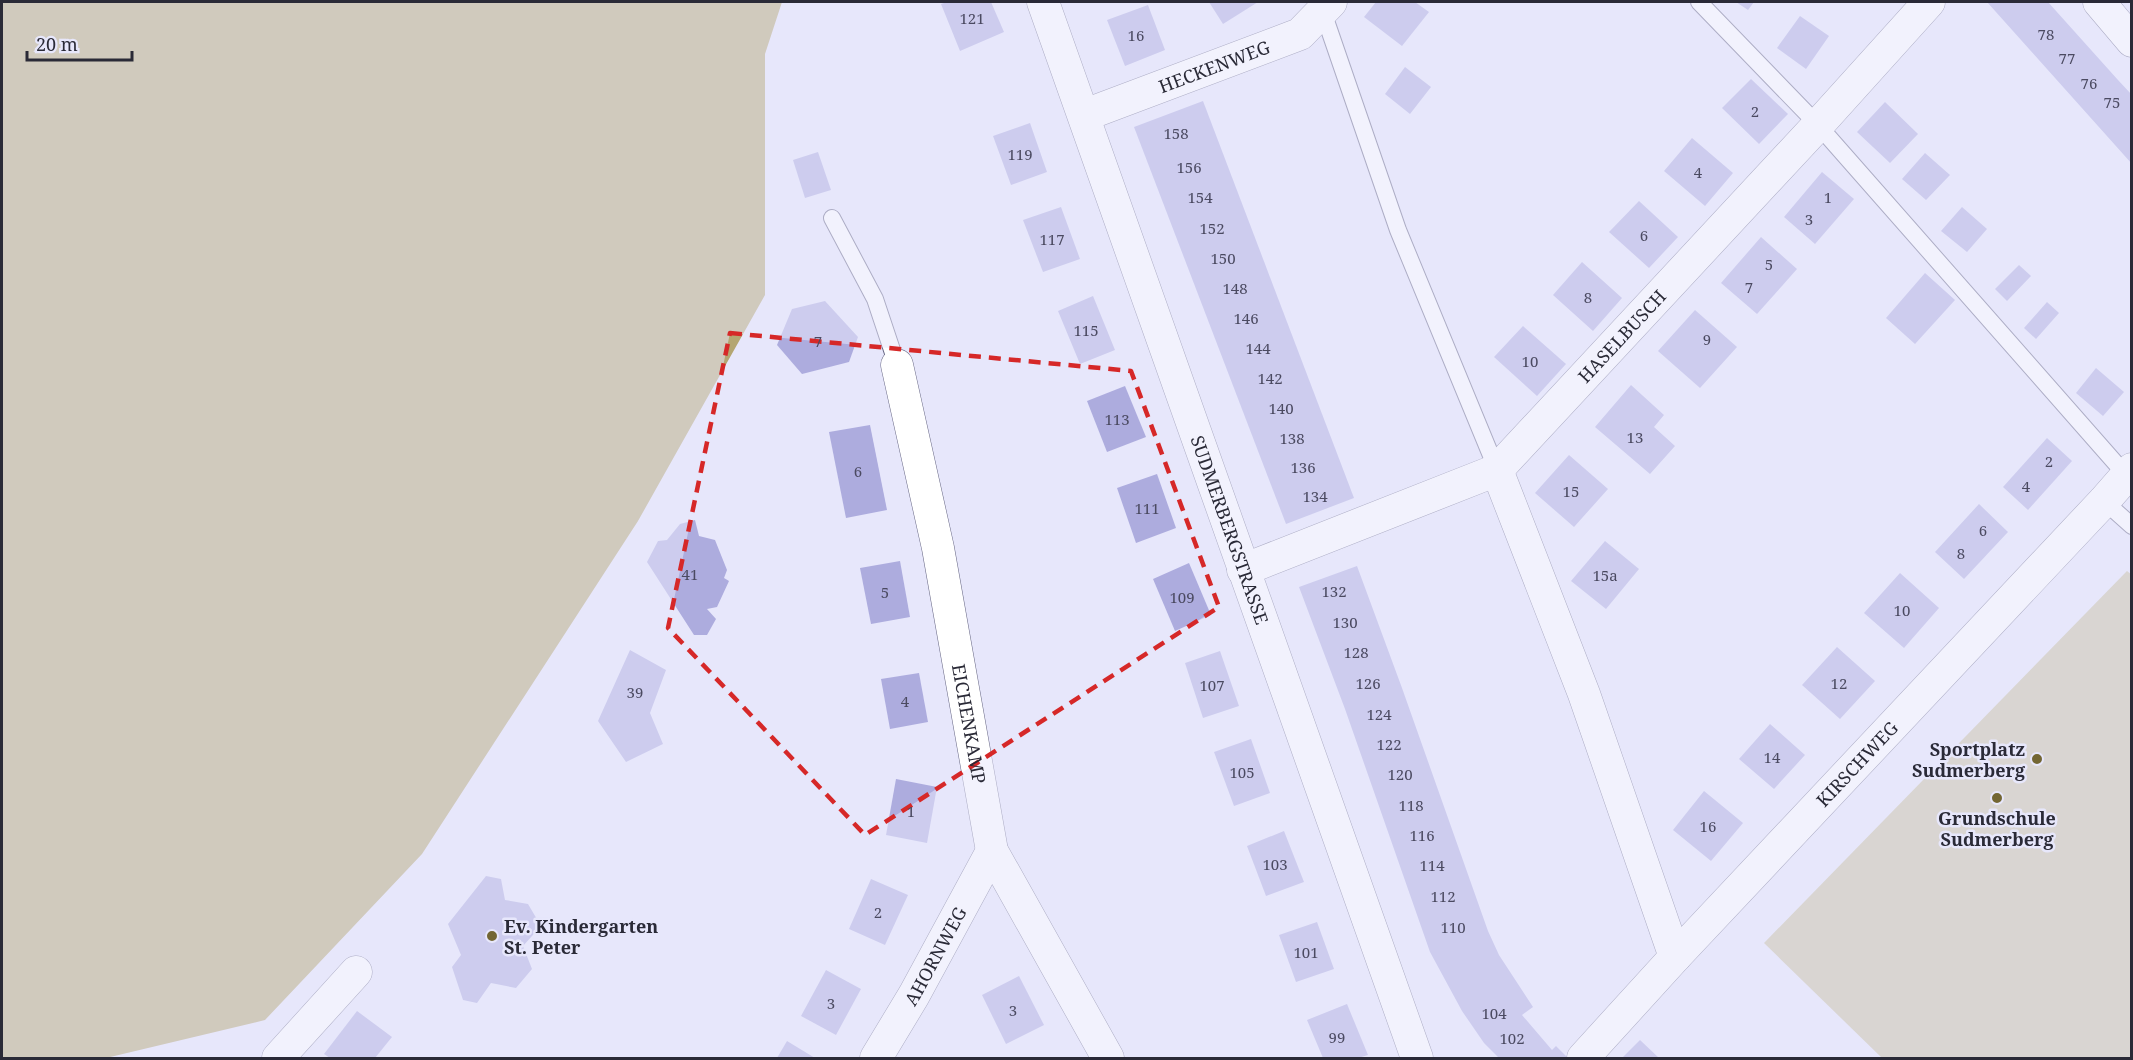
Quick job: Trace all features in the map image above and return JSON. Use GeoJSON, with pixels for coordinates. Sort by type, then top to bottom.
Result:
{"type":"FeatureCollection","features":[{"type":"Feature","properties":{"kind":"street","name":"SUDMERBERGSTRASSE"},"geometry":{"type":"LineString","coordinates":[[1043,2],[1085,115],[1243,570],[1417,1059]]}},
{"type":"Feature","properties":{"kind":"street","name":"HASELBUSCH"},"geometry":{"type":"LineString","coordinates":[[1243,570],[1497,470],[1818,125],[1929,2]]}},
{"type":"Feature","properties":{"kind":"street"},"geometry":{"type":"LineString","coordinates":[[2099,2],[2132,41]]}},
{"type":"Feature","properties":{"kind":"street","name":"HECKENWEG"},"geometry":{"type":"LineString","coordinates":[[1085,115],[1300,34],[1327,7]]}},
{"type":"Feature","properties":{"kind":"street","name":"EICHENKAMP"},"geometry":{"type":"LineString","coordinates":[[897,365],[938,549],[992,851],[1107,1059]]}},
{"type":"Feature","properties":{"kind":"street"},"geometry":{"type":"LineString","coordinates":[[1497,470],[1584,694],[1675,957]]}},
{"type":"Feature","properties":{"kind":"street","name":"KIRSCHWEG"},"geometry":{"type":"LineString","coordinates":[[1583,1059],[1675,957],[2129,472]]}},
{"type":"Feature","properties":{"kind":"street","name":"AHORNWEG"},"geometry":{"type":"LineString","coordinates":[[876,1059],[914,995],[992,851]]}},
{"type":"Feature","properties":{"kind":"street"},"geometry":{"type":"LineString","coordinates":[[278,1059],[356,972]]}},
{"type":"Feature","properties":{"kind":"lane"},"geometry":{"type":"LineString","coordinates":[[1698,2],[1818,125],[2129,472]]}},
{"type":"Feature","properties":{"kind":"lane"},"geometry":{"type":"LineString","coordinates":[[1327,7],[1398,230],[1497,470]]}},
{"type":"Feature","properties":{"kind":"lane"},"geometry":{"type":"LineString","coordinates":[[832,218],[875,299],[897,365]]}},
{"type":"Feature","properties":{"kind":"lane"},"geometry":{"type":"LineString","coordinates":[[2104,501],[2132,526]]}},
{"type":"Feature","properties":{"kind":"highlighted area"},"geometry":{"type":"Polygon","coordinates":[[[730,333],[1131,371],[1219,607],[865,835],[668,628],[730,333]]]}},
{"type":"Feature","properties":{"kind":"shaded area"},"geometry":{"type":"Polygon","coordinates":[[[2,2],[782,2],[765,54],[765,295],[638,521],[422,854],[265,1020],[106,1058],[2,1058],[2,2]]]}},
{"type":"Feature","properties":{"kind":"shaded area","name":"Sportplatz Sudmerberg"},"geometry":{"type":"Polygon","coordinates":[[[2127,571],[2132,575],[2131,1058],[1882,1058],[1764,943],[2127,571]]]}},
{"type":"Feature","properties":{"kind":"building"},"geometry":{"type":"Polygon","coordinates":[[[991,2],[1004,32],[960,51],[941,4],[991,2]]]}},
{"type":"Feature","properties":{"kind":"building"},"geometry":{"type":"Polygon","coordinates":[[[1209,2],[1258,2],[1223,24],[1209,2]]]}},
{"type":"Feature","properties":{"kind":"building"},"geometry":{"type":"Polygon","coordinates":[[[1376,2],[1415,2],[1429,12],[1402,46],[1364,17],[1376,2]]]}},
{"type":"Feature","properties":{"kind":"building"},"geometry":{"type":"Polygon","coordinates":[[[1736,2],[1754,2],[1748,10],[1736,2]]]}},
{"type":"Feature","properties":{"kind":"building"},"geometry":{"type":"Polygon","coordinates":[[[1987,2],[2048,2],[2132,95],[2132,164],[1987,2]]]}},
{"type":"Feature","properties":{"kind":"building"},"geometry":{"type":"Polygon","coordinates":[[[1148,5],[1165,50],[1125,66],[1107,20],[1148,5]]]}},
{"type":"Feature","properties":{"kind":"building"},"geometry":{"type":"Polygon","coordinates":[[[1800,16],[1829,36],[1806,69],[1777,48],[1800,16]]]}},
{"type":"Feature","properties":{"kind":"building"},"geometry":{"type":"Polygon","coordinates":[[[1405,67],[1431,87],[1410,114],[1385,94],[1405,67]]]}},
{"type":"Feature","properties":{"kind":"building"},"geometry":{"type":"Polygon","coordinates":[[[1751,79],[1788,114],[1759,144],[1722,108],[1751,79]]]}},
{"type":"Feature","properties":{"kind":"building"},"geometry":{"type":"Polygon","coordinates":[[[1203,101],[1354,498],[1286,524],[1134,127],[1203,101]]]}},
{"type":"Feature","properties":{"kind":"building"},"geometry":{"type":"Polygon","coordinates":[[[1885,102],[1918,134],[1890,163],[1857,132],[1885,102]]]}},
{"type":"Feature","properties":{"kind":"building"},"geometry":{"type":"Polygon","coordinates":[[[1030,123],[1047,172],[1011,185],[993,136],[1030,123]]]}},
{"type":"Feature","properties":{"kind":"building"},"geometry":{"type":"Polygon","coordinates":[[[1692,138],[1733,173],[1705,206],[1664,171],[1692,138]]]}},
{"type":"Feature","properties":{"kind":"building"},"geometry":{"type":"Polygon","coordinates":[[[818,152],[831,190],[805,198],[793,160],[818,152]]]}},
{"type":"Feature","properties":{"kind":"building"},"geometry":{"type":"Polygon","coordinates":[[[1925,153],[1950,175],[1926,200],[1902,179],[1925,153]]]}},
{"type":"Feature","properties":{"kind":"building"},"geometry":{"type":"Polygon","coordinates":[[[1822,172],[1854,199],[1815,244],[1784,217],[1822,172]]]}},
{"type":"Feature","properties":{"kind":"building"},"geometry":{"type":"Polygon","coordinates":[[[1639,201],[1678,237],[1649,268],[1609,232],[1639,201]]]}},
{"type":"Feature","properties":{"kind":"building"},"geometry":{"type":"Polygon","coordinates":[[[1061,207],[1080,259],[1043,272],[1023,220],[1061,207]]]}},
{"type":"Feature","properties":{"kind":"building"},"geometry":{"type":"Polygon","coordinates":[[[1962,207],[1987,229],[1967,252],[1941,231],[1962,207]]]}},
{"type":"Feature","properties":{"kind":"building"},"geometry":{"type":"Polygon","coordinates":[[[1761,237],[1797,269],[1757,314],[1721,283],[1761,237]]]}},
{"type":"Feature","properties":{"kind":"building"},"geometry":{"type":"Polygon","coordinates":[[[1582,262],[1622,298],[1593,331],[1553,295],[1582,262]]]}},
{"type":"Feature","properties":{"kind":"building"},"geometry":{"type":"Polygon","coordinates":[[[2019,265],[2031,276],[2007,301],[1995,289],[2019,265]]]}},
{"type":"Feature","properties":{"kind":"building"},"geometry":{"type":"Polygon","coordinates":[[[1925,273],[1955,300],[1915,344],[1886,318],[1925,273]]]}},
{"type":"Feature","properties":{"kind":"building"},"geometry":{"type":"Polygon","coordinates":[[[1093,296],[1115,350],[1080,364],[1058,311],[1093,296]]]}},
{"type":"Feature","properties":{"kind":"building"},"geometry":{"type":"Polygon","coordinates":[[[825,301],[858,337],[849,362],[802,374],[777,345],[792,309],[825,301]]]}},
{"type":"Feature","properties":{"kind":"building"},"geometry":{"type":"Polygon","coordinates":[[[2047,302],[2059,313],[2036,339],[2024,328],[2047,302]]]}},
{"type":"Feature","properties":{"kind":"building"},"geometry":{"type":"Polygon","coordinates":[[[1695,310],[1737,347],[1700,388],[1658,351],[1695,310]]]}},
{"type":"Feature","properties":{"kind":"building"},"geometry":{"type":"Polygon","coordinates":[[[1523,326],[1566,364],[1537,396],[1494,357],[1523,326]]]}},
{"type":"Feature","properties":{"kind":"building"},"geometry":{"type":"Polygon","coordinates":[[[2096,368],[2124,392],[2103,416],[2076,393],[2096,368]]]}},
{"type":"Feature","properties":{"kind":"building"},"geometry":{"type":"Polygon","coordinates":[[[1631,385],[1664,415],[1654,427],[1675,446],[1650,474],[1595,427],[1631,385]]]}},
{"type":"Feature","properties":{"kind":"building"},"geometry":{"type":"Polygon","coordinates":[[[1125,386],[1146,437],[1107,452],[1087,401],[1125,386]]]}},
{"type":"Feature","properties":{"kind":"building"},"geometry":{"type":"Polygon","coordinates":[[[870,425],[887,510],[846,518],[829,432],[870,425]]]}},
{"type":"Feature","properties":{"kind":"building"},"geometry":{"type":"Polygon","coordinates":[[[2047,438],[2072,461],[2028,510],[2003,487],[2047,438]]]}},
{"type":"Feature","properties":{"kind":"building"},"geometry":{"type":"Polygon","coordinates":[[[1569,455],[1608,489],[1574,527],[1535,493],[1569,455]]]}},
{"type":"Feature","properties":{"kind":"building"},"geometry":{"type":"Polygon","coordinates":[[[1157,474],[1176,528],[1136,543],[1117,488],[1157,474]]]}},
{"type":"Feature","properties":{"kind":"building"},"geometry":{"type":"Polygon","coordinates":[[[1979,504],[2008,532],[1964,579],[1935,552],[1979,504]]]}},
{"type":"Feature","properties":{"kind":"building"},"geometry":{"type":"Polygon","coordinates":[[[695,520],[699,536],[715,540],[727,570],[724,578],[729,581],[717,607],[707,609],[716,619],[707,635],[694,635],[647,562],[658,541],[667,540],[680,524],[695,520]]]}},
{"type":"Feature","properties":{"kind":"building"},"geometry":{"type":"Polygon","coordinates":[[[1605,541],[1639,569],[1606,609],[1571,581],[1605,541]]]}},
{"type":"Feature","properties":{"kind":"building"},"geometry":{"type":"Polygon","coordinates":[[[900,561],[910,617],[871,624],[860,568],[900,561]]]}},
{"type":"Feature","properties":{"kind":"building"},"geometry":{"type":"Polygon","coordinates":[[[1189,563],[1211,615],[1175,631],[1153,579],[1189,563]]]}},
{"type":"Feature","properties":{"kind":"building"},"geometry":{"type":"Polygon","coordinates":[[[1357,566],[1488,931],[1499,955],[1533,1007],[1522,1015],[1552,1050],[1556,1046],[1568,1058],[1499,1058],[1484,1043],[1462,1011],[1430,952],[1345,709],[1299,587],[1357,566]]]}},
{"type":"Feature","properties":{"kind":"building"},"geometry":{"type":"Polygon","coordinates":[[[1900,573],[1939,608],[1904,648],[1864,613],[1900,573]]]}},
{"type":"Feature","properties":{"kind":"building"},"geometry":{"type":"Polygon","coordinates":[[[1837,647],[1875,681],[1840,719],[1802,685],[1837,647]]]}},
{"type":"Feature","properties":{"kind":"building"},"geometry":{"type":"Polygon","coordinates":[[[630,650],[666,670],[650,713],[663,744],[626,762],[598,721],[630,650]]]}},
{"type":"Feature","properties":{"kind":"building"},"geometry":{"type":"Polygon","coordinates":[[[1220,651],[1239,706],[1203,718],[1185,663],[1220,651]]]}},
{"type":"Feature","properties":{"kind":"building"},"geometry":{"type":"Polygon","coordinates":[[[919,673],[928,722],[890,729],[881,679],[919,673]]]}},
{"type":"Feature","properties":{"kind":"building"},"geometry":{"type":"Polygon","coordinates":[[[1770,724],[1805,755],[1774,789],[1739,759],[1770,724]]]}},
{"type":"Feature","properties":{"kind":"building"},"geometry":{"type":"Polygon","coordinates":[[[1251,739],[1270,793],[1234,806],[1214,752],[1251,739]]]}},
{"type":"Feature","properties":{"kind":"building"},"geometry":{"type":"Polygon","coordinates":[[[896,779],[937,787],[927,843],[886,835],[896,779]]]}},
{"type":"Feature","properties":{"kind":"building"},"geometry":{"type":"Polygon","coordinates":[[[1704,791],[1743,823],[1711,861],[1673,830],[1704,791]]]}},
{"type":"Feature","properties":{"kind":"building"},"geometry":{"type":"Polygon","coordinates":[[[1284,831],[1304,882],[1266,896],[1247,846],[1284,831]]]}},
{"type":"Feature","properties":{"kind":"building","name":"Ev. Kindergarten St. Peter"},"geometry":{"type":"Polygon","coordinates":[[[486,876],[501,879],[505,900],[528,904],[541,926],[523,946],[532,969],[516,988],[491,983],[477,1003],[463,1000],[452,967],[461,955],[448,924],[486,876]]]}},
{"type":"Feature","properties":{"kind":"building"},"geometry":{"type":"Polygon","coordinates":[[[871,879],[908,895],[885,945],[849,929],[871,879]]]}},
{"type":"Feature","properties":{"kind":"building"},"geometry":{"type":"Polygon","coordinates":[[[1317,922],[1334,969],[1296,982],[1279,935],[1317,922]]]}},
{"type":"Feature","properties":{"kind":"building"},"geometry":{"type":"Polygon","coordinates":[[[826,970],[861,989],[836,1035],[801,1016],[826,970]]]}},
{"type":"Feature","properties":{"kind":"building"},"geometry":{"type":"Polygon","coordinates":[[[1019,976],[1044,1025],[1006,1044],[982,995],[1019,976]]]}},
{"type":"Feature","properties":{"kind":"building"},"geometry":{"type":"Polygon","coordinates":[[[1347,1004],[1368,1055],[1358,1058],[1323,1058],[1307,1020],[1347,1004]]]}},
{"type":"Feature","properties":{"kind":"building"},"geometry":{"type":"Polygon","coordinates":[[[357,1011],[392,1037],[375,1058],[330,1058],[324,1054],[357,1011]]]}},
{"type":"Feature","properties":{"kind":"building"},"geometry":{"type":"Polygon","coordinates":[[[1640,1040],[1659,1058],[1622,1058],[1640,1040]]]}},
{"type":"Feature","properties":{"kind":"building"},"geometry":{"type":"Polygon","coordinates":[[[787,1041],[815,1058],[777,1058],[787,1041]]]}},
{"type":"Feature","properties":{"kind":"place","name":"Sportplatz Sudmerberg"},"geometry":{"type":"Point","coordinates":[2037,759]}},
{"type":"Feature","properties":{"kind":"place","name":"Grundschule Sudmerberg"},"geometry":{"type":"Point","coordinates":[1997,798]}},
{"type":"Feature","properties":{"kind":"place","name":"Ev. Kindergarten St. Peter"},"geometry":{"type":"Point","coordinates":[492,936]}}]}
